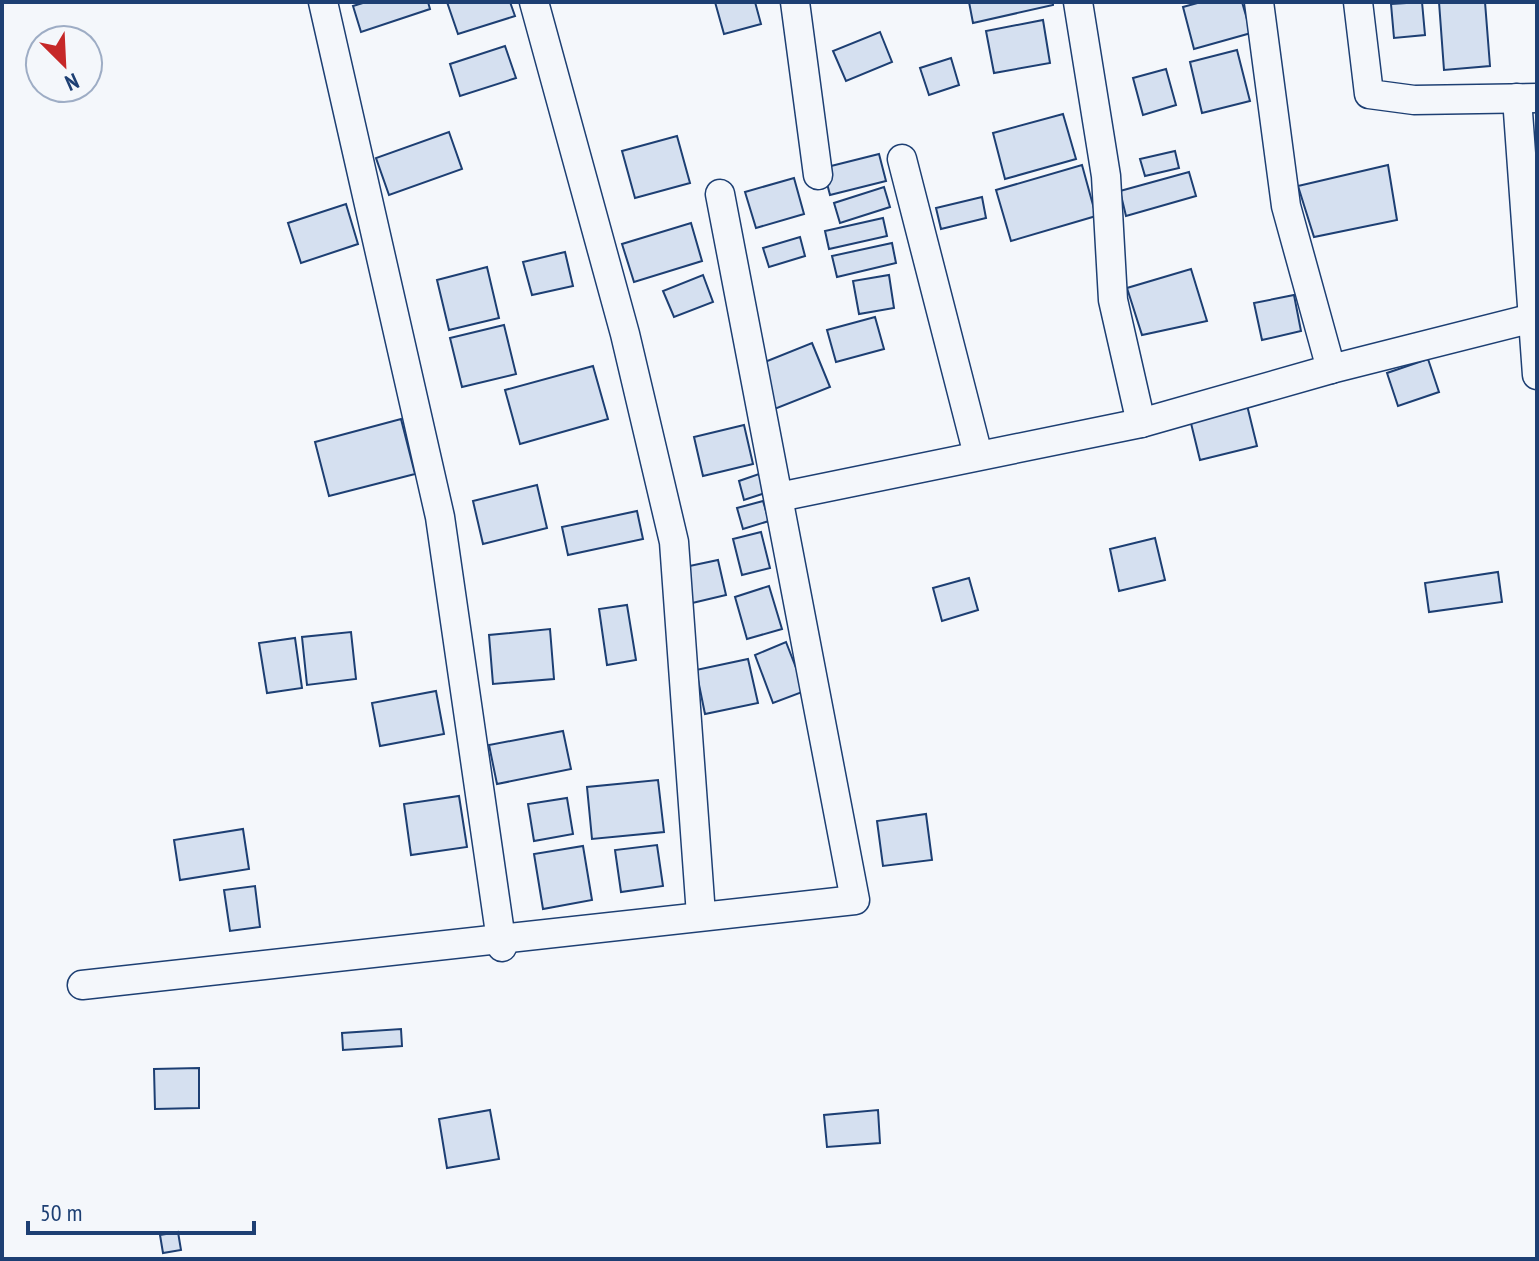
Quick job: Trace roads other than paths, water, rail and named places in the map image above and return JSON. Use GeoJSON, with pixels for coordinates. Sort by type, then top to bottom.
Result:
{"type":"FeatureCollection","features":[{"type":"Feature","properties":{"kind":"street"},"geometry":{"type":"LineString","coordinates":[[323,2],[440,517],[502,943]]}},
{"type":"Feature","properties":{"kind":"street"},"geometry":{"type":"LineString","coordinates":[[534,2],[625,334],[674,542],[701,915]]}},
{"type":"Feature","properties":{"kind":"street"},"geometry":{"type":"LineString","coordinates":[[795,2],[818,175]]}},
{"type":"Feature","properties":{"kind":"street"},"geometry":{"type":"LineString","coordinates":[[1078,2],[1106,176],[1113,300],[1141,423]]}},
{"type":"Feature","properties":{"kind":"street"},"geometry":{"type":"LineString","coordinates":[[1259,2],[1286,206],[1331,369]]}},
{"type":"Feature","properties":{"kind":"street"},"geometry":{"type":"LineString","coordinates":[[1358,2],[1369,94],[1414,100],[1527,98],[1537,375]]}},
{"type":"Feature","properties":{"kind":"street"},"geometry":{"type":"LineString","coordinates":[[902,159],[978,455]]}},
{"type":"Feature","properties":{"kind":"street"},"geometry":{"type":"LineString","coordinates":[[82,985],[502,943],[701,915],[855,900],[720,194]]}},
{"type":"Feature","properties":{"kind":"street"},"geometry":{"type":"LineString","coordinates":[[779,497],[1141,423],[1331,369],[1533,318]]}}]}
